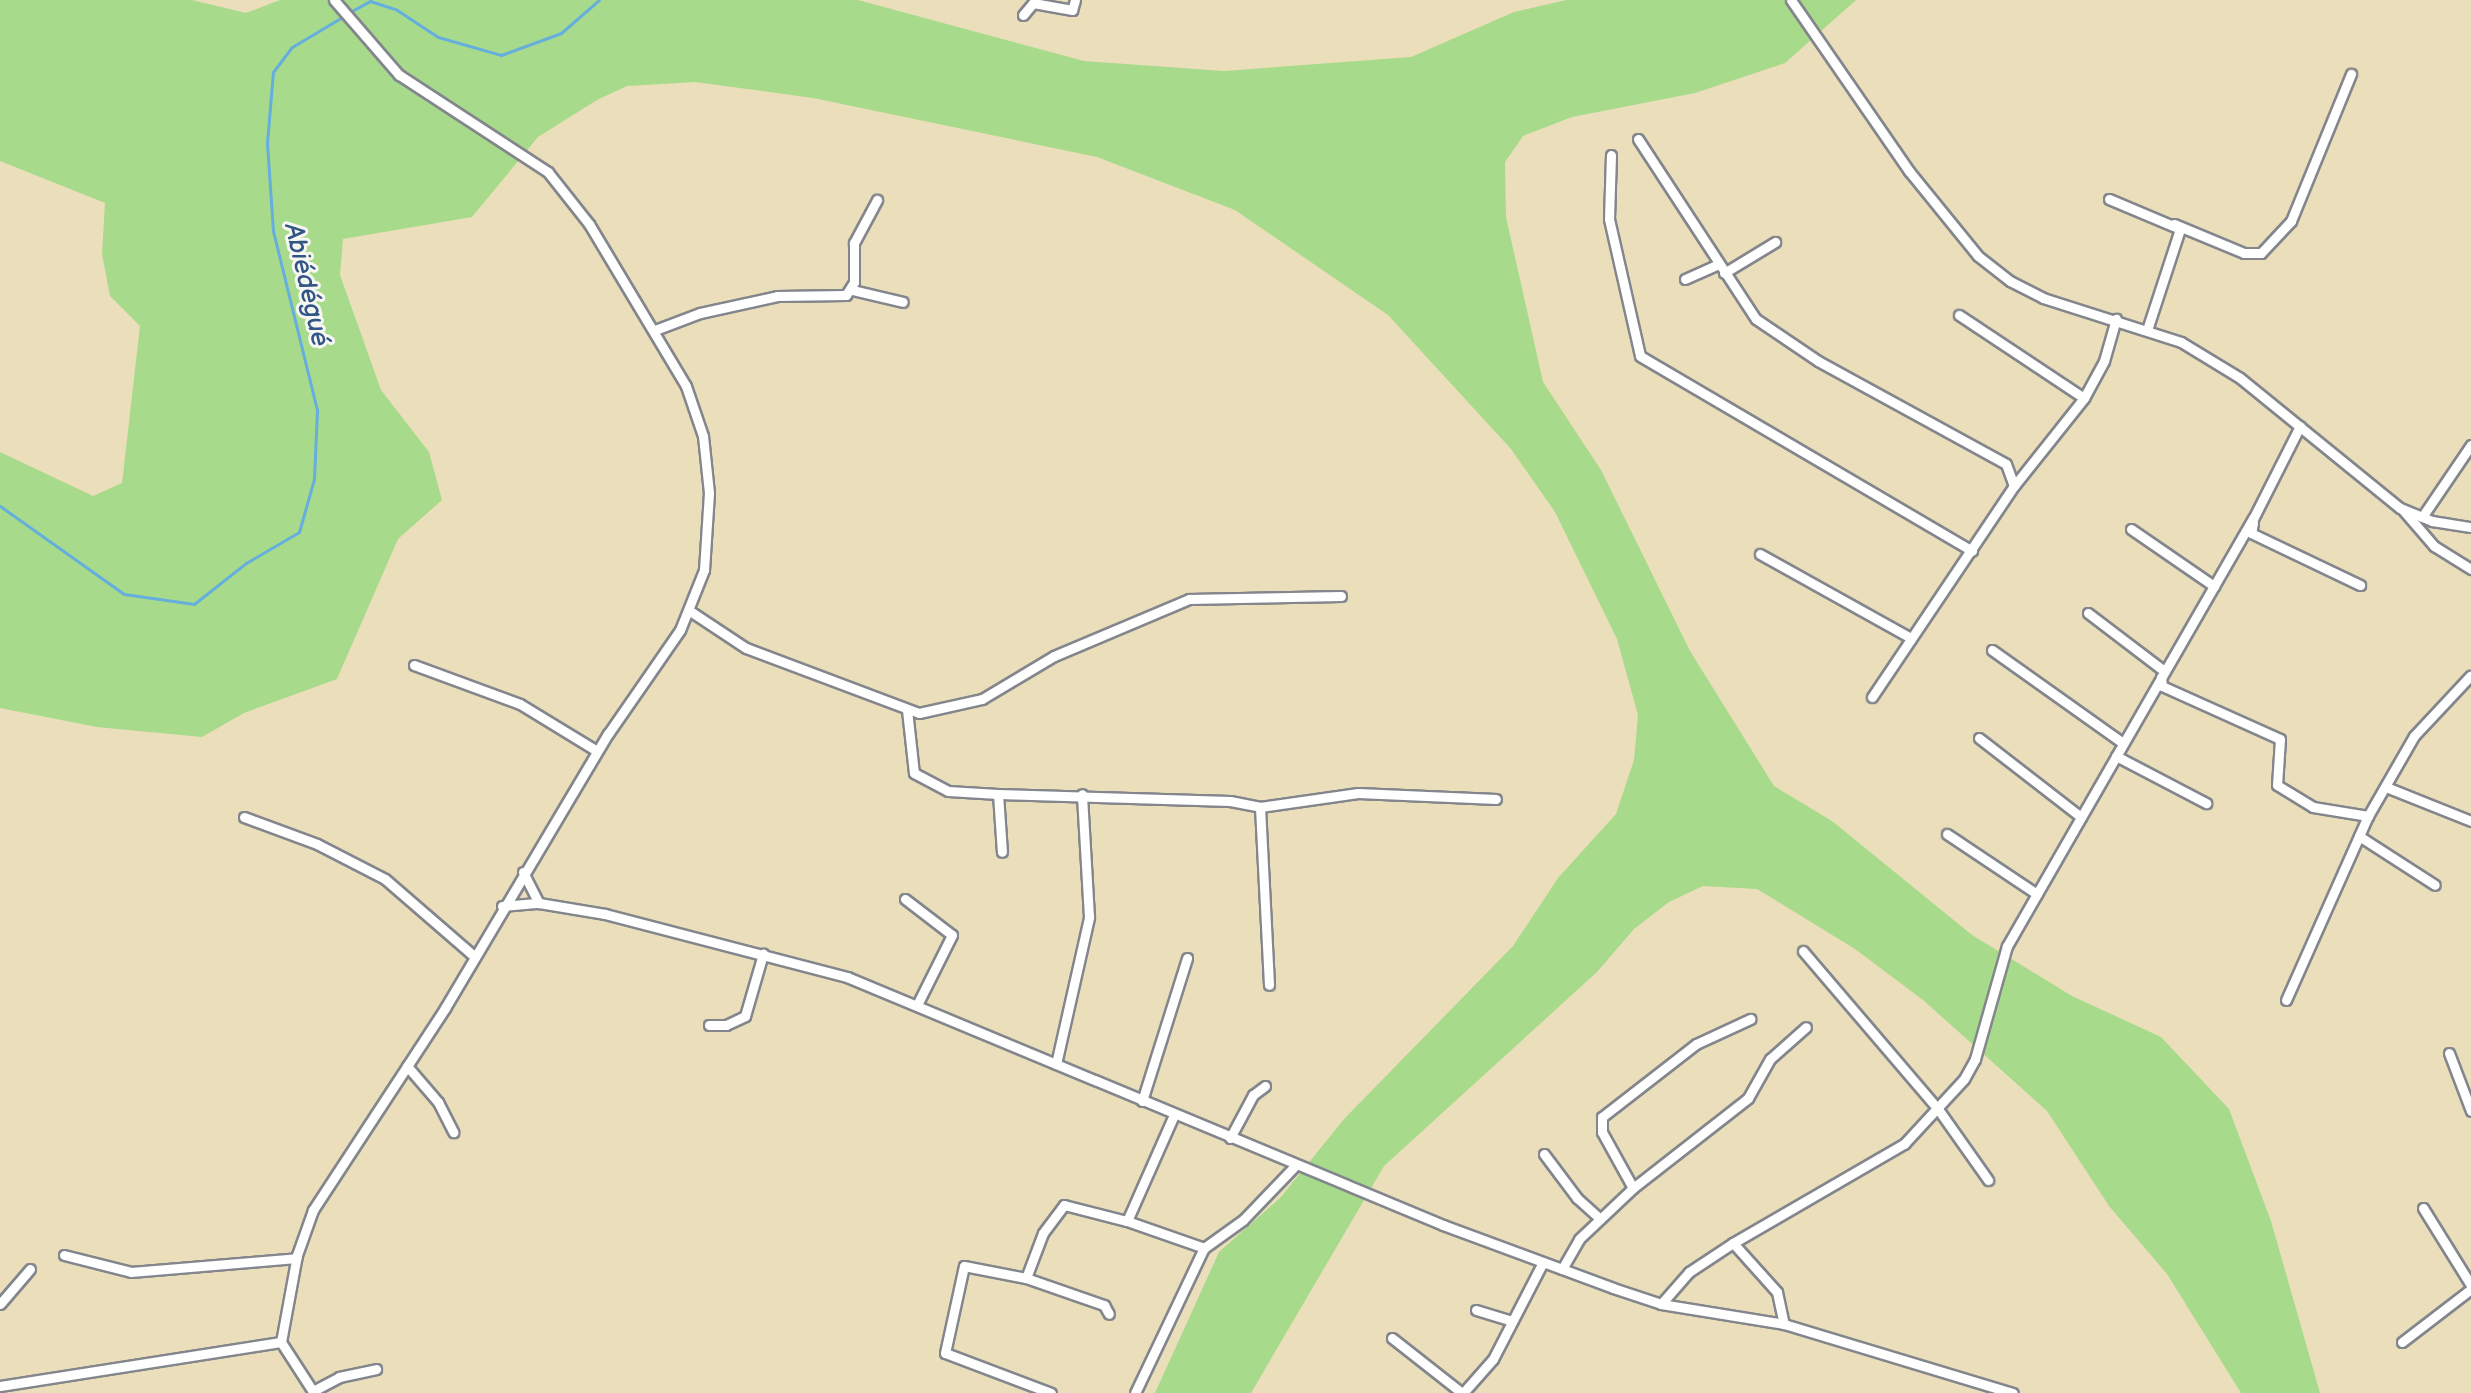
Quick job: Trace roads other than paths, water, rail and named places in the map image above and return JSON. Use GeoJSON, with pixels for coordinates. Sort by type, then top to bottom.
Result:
{"type":"FeatureCollection","features":[{"type":"Feature","properties":{"kind":"street"},"geometry":{"type":"LineString","coordinates":[[334,0],[356,31],[432,100],[548,172],[589,224],[686,386],[703,436],[709,493],[704,570],[690,611],[597,751],[407,1066],[340,1163],[313,1210],[296,1258],[281,1342],[314,1392],[339,1377],[376,1369]]}},
{"type":"Feature","properties":{"kind":"street"},"geometry":{"type":"LineString","coordinates":[[1023,15],[1033,3],[1072,10],[1075,0]]}},
{"type":"Feature","properties":{"kind":"street"},"geometry":{"type":"LineString","coordinates":[[1791,0],[1871,121],[1978,256],[2043,298],[2181,342],[2240,378],[2400,508],[2434,546],[2471,569]]}},
{"type":"Feature","properties":{"kind":"street"},"geometry":{"type":"LineString","coordinates":[[2109,199],[2244,253],[2261,253],[2291,221],[2351,74]]}},
{"type":"Feature","properties":{"kind":"street"},"geometry":{"type":"LineString","coordinates":[[1638,139],[1756,319],[1818,361],[2006,464],[2014,486]]}},
{"type":"Feature","properties":{"kind":"street"},"geometry":{"type":"LineString","coordinates":[[1611,155],[1609,219],[1640,356],[1972,551]]}},
{"type":"Feature","properties":{"kind":"street"},"geometry":{"type":"LineString","coordinates":[[852,290],[854,243],[877,200]]}},
{"type":"Feature","properties":{"kind":"street"},"geometry":{"type":"LineString","coordinates":[[2147,330],[2180,236],[2174,224]]}},
{"type":"Feature","properties":{"kind":"street"},"geometry":{"type":"LineString","coordinates":[[1685,279],[1721,268],[1775,242]]}},
{"type":"Feature","properties":{"kind":"street"},"geometry":{"type":"LineString","coordinates":[[655,330],[700,313],[777,296],[837,298],[852,290],[903,302]]}},
{"type":"Feature","properties":{"kind":"street"},"geometry":{"type":"LineString","coordinates":[[1959,315],[2084,398]]}},
{"type":"Feature","properties":{"kind":"street"},"geometry":{"type":"LineString","coordinates":[[1872,697],[2014,486],[2084,398],[2104,361],[2116,319]]}},
{"type":"Feature","properties":{"kind":"street"},"geometry":{"type":"LineString","coordinates":[[1661,1304],[1689,1272],[1733,1243],[1904,1144],[1938,1109],[1975,1059],[2007,946],[2253,519],[2300,426]]}},
{"type":"Feature","properties":{"kind":"street"},"geometry":{"type":"LineString","coordinates":[[2422,517],[2471,445]]}},
{"type":"Feature","properties":{"kind":"street"},"geometry":{"type":"LineString","coordinates":[[2400,508],[2422,517],[2471,527]]}},
{"type":"Feature","properties":{"kind":"street"},"geometry":{"type":"LineString","coordinates":[[2253,519],[2251,533],[2360,585]]}},
{"type":"Feature","properties":{"kind":"street"},"geometry":{"type":"LineString","coordinates":[[2131,529],[2214,586]]}},
{"type":"Feature","properties":{"kind":"street"},"geometry":{"type":"LineString","coordinates":[[1760,554],[1911,638]]}},
{"type":"Feature","properties":{"kind":"street"},"geometry":{"type":"LineString","coordinates":[[690,611],[746,648],[919,713],[982,699],[1054,656],[1189,599],[1341,596]]}},
{"type":"Feature","properties":{"kind":"street"},"geometry":{"type":"LineString","coordinates":[[2088,613],[2163,674]]}},
{"type":"Feature","properties":{"kind":"street"},"geometry":{"type":"LineString","coordinates":[[1992,650],[2123,743]]}},
{"type":"Feature","properties":{"kind":"street"},"geometry":{"type":"LineString","coordinates":[[414,665],[520,704],[597,751]]}},
{"type":"Feature","properties":{"kind":"street"},"geometry":{"type":"LineString","coordinates":[[2163,674],[2162,686],[2280,739],[2277,785],[2313,807],[2368,816]]}},
{"type":"Feature","properties":{"kind":"street"},"geometry":{"type":"LineString","coordinates":[[2286,1000],[2368,816],[2414,736],[2471,675]]}},
{"type":"Feature","properties":{"kind":"street"},"geometry":{"type":"LineString","coordinates":[[907,710],[907,749],[922,781],[948,791],[1082,794],[1260,807],[1358,793],[1496,799]]}},
{"type":"Feature","properties":{"kind":"street"},"geometry":{"type":"LineString","coordinates":[[1979,738],[2081,817]]}},
{"type":"Feature","properties":{"kind":"street"},"geometry":{"type":"LineString","coordinates":[[2116,756],[2206,803]]}},
{"type":"Feature","properties":{"kind":"street"},"geometry":{"type":"LineString","coordinates":[[2386,787],[2471,821]]}},
{"type":"Feature","properties":{"kind":"street"},"geometry":{"type":"LineString","coordinates":[[998,794],[1002,852]]}},
{"type":"Feature","properties":{"kind":"street"},"geometry":{"type":"LineString","coordinates":[[1056,1064],[1089,917],[1082,794]]}},
{"type":"Feature","properties":{"kind":"street"},"geometry":{"type":"LineString","coordinates":[[1260,807],[1269,985]]}},
{"type":"Feature","properties":{"kind":"street"},"geometry":{"type":"LineString","coordinates":[[244,817],[317,844],[385,879],[474,956]]}},
{"type":"Feature","properties":{"kind":"street"},"geometry":{"type":"LineString","coordinates":[[1947,834],[2037,894]]}},
{"type":"Feature","properties":{"kind":"street"},"geometry":{"type":"LineString","coordinates":[[2359,836],[2435,885]]}},
{"type":"Feature","properties":{"kind":"street"},"geometry":{"type":"LineString","coordinates":[[523,872],[539,903]]}},
{"type":"Feature","properties":{"kind":"street"},"geometry":{"type":"LineString","coordinates":[[905,899],[952,935],[918,1003]]}},
{"type":"Feature","properties":{"kind":"street"},"geometry":{"type":"LineString","coordinates":[[502,906],[539,903],[763,954],[918,1003],[1174,1115],[1562,1269],[1661,1304],[1784,1324],[2013,1393]]}},
{"type":"Feature","properties":{"kind":"street"},"geometry":{"type":"LineString","coordinates":[[1803,951],[1938,1109],[1988,1180]]}},
{"type":"Feature","properties":{"kind":"street"},"geometry":{"type":"LineString","coordinates":[[709,1025],[726,1025],[745,1016],[763,954]]}},
{"type":"Feature","properties":{"kind":"street"},"geometry":{"type":"LineString","coordinates":[[1142,1101],[1187,958]]}},
{"type":"Feature","properties":{"kind":"street"},"geometry":{"type":"LineString","coordinates":[[1633,1188],[1602,1132],[1605,1113],[1696,1044],[1750,1019]]}},
{"type":"Feature","properties":{"kind":"street"},"geometry":{"type":"LineString","coordinates":[[1562,1269],[1570,1250],[1633,1188],[1748,1098],[1770,1059],[1806,1027]]}},
{"type":"Feature","properties":{"kind":"street"},"geometry":{"type":"LineString","coordinates":[[2449,1053],[2471,1111]]}},
{"type":"Feature","properties":{"kind":"street"},"geometry":{"type":"LineString","coordinates":[[407,1066],[438,1102],[453,1132]]}},
{"type":"Feature","properties":{"kind":"street"},"geometry":{"type":"LineString","coordinates":[[1230,1138],[1253,1095],[1265,1086]]}},
{"type":"Feature","properties":{"kind":"street"},"geometry":{"type":"LineString","coordinates":[[1127,1221],[1174,1115]]}},
{"type":"Feature","properties":{"kind":"street"},"geometry":{"type":"LineString","coordinates":[[1544,1154],[1577,1198],[1600,1219]]}},
{"type":"Feature","properties":{"kind":"street"},"geometry":{"type":"LineString","coordinates":[[1135,1393],[1204,1248],[1243,1220],[1296,1165]]}},
{"type":"Feature","properties":{"kind":"street"},"geometry":{"type":"LineString","coordinates":[[1026,1278],[1043,1233],[1064,1205],[1127,1221],[1204,1248]]}},
{"type":"Feature","properties":{"kind":"street"},"geometry":{"type":"LineString","coordinates":[[2402,1342],[2471,1287],[2423,1208]]}},
{"type":"Feature","properties":{"kind":"street"},"geometry":{"type":"LineString","coordinates":[[1733,1243],[1777,1292],[1784,1324]]}},
{"type":"Feature","properties":{"kind":"street"},"geometry":{"type":"LineString","coordinates":[[64,1255],[131,1272],[296,1258]]}},
{"type":"Feature","properties":{"kind":"street"},"geometry":{"type":"LineString","coordinates":[[1392,1338],[1462,1393],[1493,1359],[1543,1262]]}},
{"type":"Feature","properties":{"kind":"street"},"geometry":{"type":"LineString","coordinates":[[1051,1393],[953,1359],[943,1346],[964,1266],[1026,1278],[1104,1305],[1109,1314]]}},
{"type":"Feature","properties":{"kind":"street"},"geometry":{"type":"LineString","coordinates":[[0,1304],[30,1269]]}},
{"type":"Feature","properties":{"kind":"street"},"geometry":{"type":"LineString","coordinates":[[1476,1310],[1511,1321]]}},
{"type":"Feature","properties":{"kind":"street"},"geometry":{"type":"LineString","coordinates":[[0,1386],[281,1342]]}},
{"type":"Feature","properties":{"kind":"waterway","name":"Abiédégué"},"geometry":{"type":"LineString","coordinates":[[350,12],[370,1],[397,10],[438,37],[501,55],[561,33],[599,0]]}},
{"type":"Feature","properties":{"kind":"waterway","name":"Abiédégué"},"geometry":{"type":"LineString","coordinates":[[0,506],[124,594],[194,604],[246,563],[299,532],[314,479],[317,410],[273,231],[267,143],[273,72],[292,47],[344,16]]}}]}
